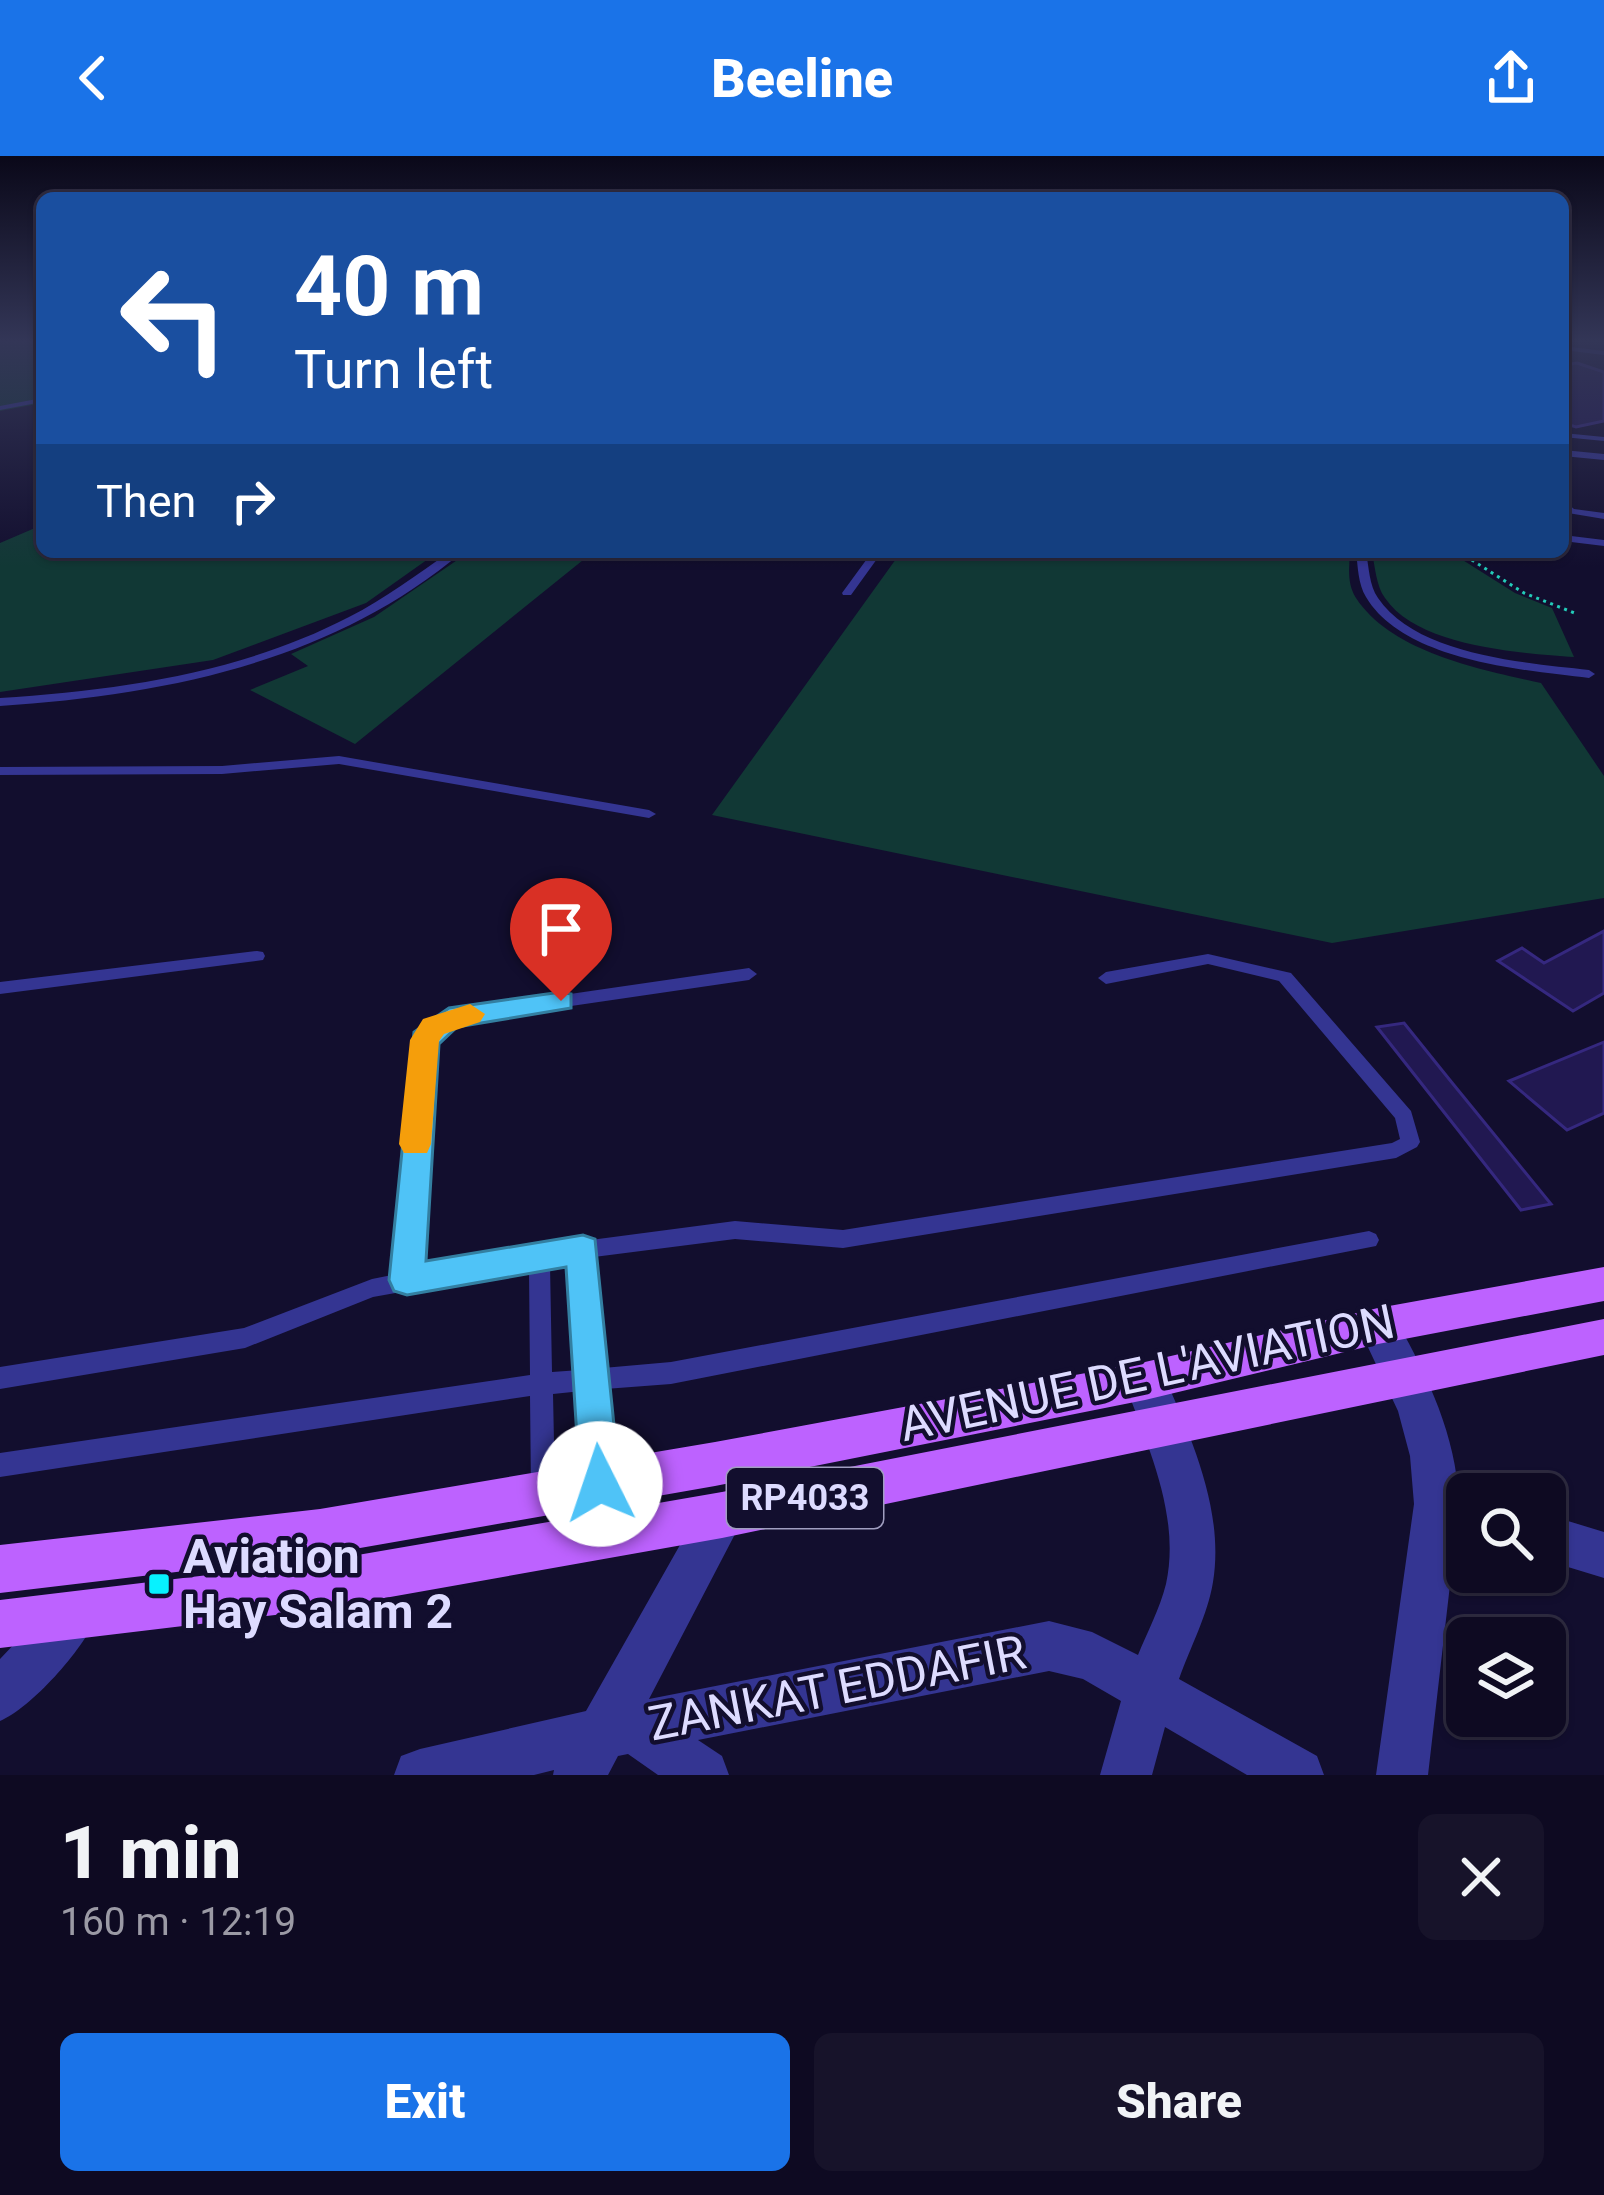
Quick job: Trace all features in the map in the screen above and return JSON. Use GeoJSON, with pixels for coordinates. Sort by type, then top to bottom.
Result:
{"type":"FeatureCollection","features":[{"type":"Feature","properties":{"kind":"main road","name":"AVENUE DE L'AVIATION"},"geometry":{"type":"LineString","coordinates":[[0,1569],[320,1532],[600,1484],[1145,1382],[1378,1326],[1604,1284]]}},
{"type":"Feature","properties":{"kind":"main road","name":"AVENUE DE L'AVIATION"},"geometry":{"type":"LineString","coordinates":[[0,1624],[316,1586],[722,1515],[1604,1337]]}},
{"type":"Feature","properties":{"kind":"street"},"geometry":{"type":"LineString","coordinates":[[1378,1326],[1405,1374],[1446,1489]]}},
{"type":"Feature","properties":{"kind":"street"},"geometry":{"type":"LineString","coordinates":[[1126,1775],[1149,1691],[1189,1587],[1192,1554],[1185,1490],[1145,1382]]}},
{"type":"Feature","properties":{"kind":"street"},"geometry":{"type":"LineString","coordinates":[[703,1775],[606,1745],[722,1515]]}},
{"type":"Feature","properties":{"kind":"street"},"geometry":{"type":"LineString","coordinates":[[1402,1775],[1446,1540]]}},
{"type":"Feature","properties":{"kind":"street"},"geometry":{"type":"LineString","coordinates":[[1566,1543],[1604,1555]]}},
{"type":"Feature","properties":{"kind":"street"},"geometry":{"type":"LineString","coordinates":[[0,1696],[72,1618]]}},
{"type":"Feature","properties":{"kind":"street","name":"ZANKAT EDDAFIR"},"geometry":{"type":"LineString","coordinates":[[420,1775],[606,1745],[1049,1646],[1092,1657],[1298,1775]]}},
{"type":"Feature","properties":{"kind":"lane"},"geometry":{"type":"LineString","coordinates":[[1569,436],[1604,439]]}},
{"type":"Feature","properties":{"kind":"lane"},"geometry":{"type":"LineString","coordinates":[[1569,454],[1604,457]]}},
{"type":"Feature","properties":{"kind":"lane"},"geometry":{"type":"LineString","coordinates":[[1569,509],[1604,516]]}},
{"type":"Feature","properties":{"kind":"lane"},"geometry":{"type":"LineString","coordinates":[[1569,539],[1604,543]]}},
{"type":"Feature","properties":{"kind":"lane"},"geometry":{"type":"LineString","coordinates":[[0,703],[129,688],[262,656],[348,623],[448,558]]}},
{"type":"Feature","properties":{"kind":"lane"},"geometry":{"type":"LineString","coordinates":[[847,593],[873,558]]}},
{"type":"Feature","properties":{"kind":"lane"},"geometry":{"type":"LineString","coordinates":[[1362,558],[1371,596],[1418,633],[1505,662],[1589,674]]}},
{"type":"Feature","properties":{"kind":"lane"},"geometry":{"type":"LineString","coordinates":[[0,771],[222,770],[339,760],[649,814]]}},
{"type":"Feature","properties":{"kind":"lane"},"geometry":{"type":"LineString","coordinates":[[0,988],[257,956]]}},
{"type":"Feature","properties":{"kind":"lane"},"geometry":{"type":"LineString","coordinates":[[0,1378],[245,1338],[340,1298],[407,1280],[539,1257],[735,1229],[843,1239],[1396,1150],[1410,1142],[1404,1116],[1285,977],[1208,958],[1106,979]]}},
{"type":"Feature","properties":{"kind":"lane"},"geometry":{"type":"LineString","coordinates":[[407,1280],[421,1058],[434,1027],[467,1015],[749,974]]}},
{"type":"Feature","properties":{"kind":"lane"},"geometry":{"type":"LineString","coordinates":[[0,1465],[541,1384],[670,1373],[1370,1240]]}},
{"type":"Feature","properties":{"kind":"lane"},"geometry":{"type":"LineString","coordinates":[[583,1250],[600,1484]]}},
{"type":"Feature","properties":{"kind":"lane"},"geometry":{"type":"LineString","coordinates":[[539,1257],[543,1494]]}},
{"type":"Feature","properties":{"kind":"path"},"geometry":{"type":"LineString","coordinates":[[1469,558],[1524,593],[1577,614]]}},
{"type":"Feature","properties":{"kind":"green space"},"geometry":{"type":"Polygon","coordinates":[[[36,528],[36,558],[430,558],[366,603],[213,660],[0,692],[0,543],[36,528]]]}},
{"type":"Feature","properties":{"kind":"green space"},"geometry":{"type":"Polygon","coordinates":[[[460,558],[586,558],[355,744],[250,690],[308,666],[291,654],[374,617],[460,558]]]}},
{"type":"Feature","properties":{"kind":"green space"},"geometry":{"type":"Polygon","coordinates":[[[897,558],[1350,558],[1353,593],[1392,633],[1440,656],[1541,683],[1604,776],[1604,898],[1332,943],[712,815],[897,558]]]}},
{"type":"Feature","properties":{"kind":"green space"},"geometry":{"type":"Polygon","coordinates":[[[1373,558],[1460,558],[1515,593],[1552,608],[1574,657],[1445,637],[1400,614],[1378,582],[1373,558]]]}},
{"type":"Feature","properties":{"kind":"building"},"geometry":{"type":"Polygon","coordinates":[[[1569,417],[1604,417],[1604,421],[1569,425],[1569,417]]]}},
{"type":"Feature","properties":{"kind":"building"},"geometry":{"type":"Polygon","coordinates":[[[1604,931],[1604,993],[1573,1011],[1498,961],[1522,948],[1544,963],[1604,931]]]}},
{"type":"Feature","properties":{"kind":"building"},"geometry":{"type":"Polygon","coordinates":[[[1404,1023],[1551,1204],[1521,1210],[1377,1027],[1404,1023]]]}},
{"type":"Feature","properties":{"kind":"building"},"geometry":{"type":"Polygon","coordinates":[[[1604,1042],[1604,1113],[1567,1130],[1509,1081],[1604,1042]]]}},
{"type":"Feature","properties":{"kind":"slow traffic"},"geometry":{"type":"LineString","coordinates":[[415,1144],[424,1040],[449,1018],[470,1014]]}},
{"type":"Feature","properties":{"kind":"place","name":"Aviation Hay Salam 2"},"geometry":{"type":"Point","coordinates":[159,1584]}},
{"type":"Feature","properties":{"kind":"route"},"geometry":{"type":"LineString","coordinates":[[561,1001],[449,1018],[424,1040],[407,1280],[583,1250],[600,1484]]}}]}
